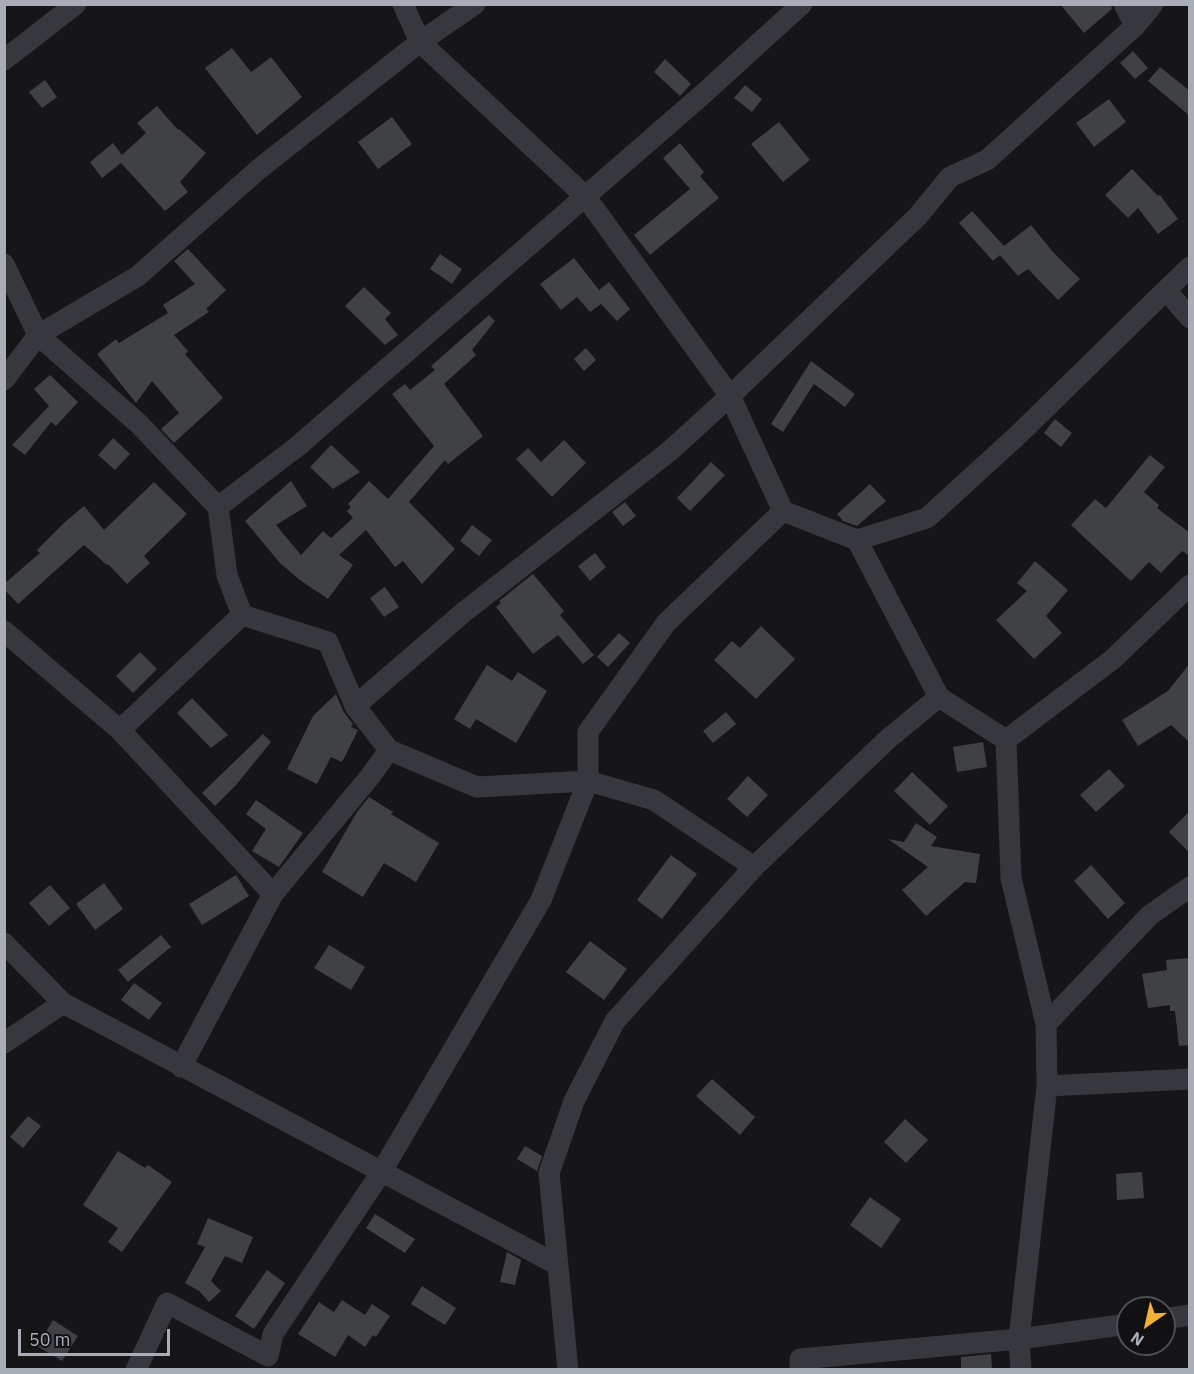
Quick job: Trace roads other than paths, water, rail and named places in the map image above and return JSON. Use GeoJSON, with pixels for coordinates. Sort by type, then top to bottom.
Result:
{"type":"FeatureCollection","features":[{"type":"Feature","properties":{"kind":"street"},"geometry":{"type":"LineString","coordinates":[[5,59],[76,4]]}},
{"type":"Feature","properties":{"kind":"street"},"geometry":{"type":"LineString","coordinates":[[403,4],[420,42],[585,196],[730,396],[783,511],[857,540],[927,518],[1019,434],[1190,267]]}},
{"type":"Feature","properties":{"kind":"street"},"geometry":{"type":"LineString","coordinates":[[4,380],[38,335],[138,276],[259,169],[420,42],[475,4]]}},
{"type":"Feature","properties":{"kind":"street"},"geometry":{"type":"LineString","coordinates":[[218,507],[298,446],[702,95],[802,4]]}},
{"type":"Feature","properties":{"kind":"street"},"geometry":{"type":"LineString","coordinates":[[1124,4],[1135,26]]}},
{"type":"Feature","properties":{"kind":"street"},"geometry":{"type":"LineString","coordinates":[[355,706],[465,612],[671,450],[918,216],[951,177],[987,160],[1135,26],[1153,4]]}},
{"type":"Feature","properties":{"kind":"street"},"geometry":{"type":"LineString","coordinates":[[4,264],[38,335],[139,424],[218,507],[227,574],[242,615]]}},
{"type":"Feature","properties":{"kind":"street"},"geometry":{"type":"LineString","coordinates":[[1166,290],[1190,318]]}},
{"type":"Feature","properties":{"kind":"street"},"geometry":{"type":"LineString","coordinates":[[136,1370],[167,1303],[268,1356],[273,1334],[382,1171],[541,900],[588,781],[588,732],[666,623],[783,511]]}},
{"type":"Feature","properties":{"kind":"street"},"geometry":{"type":"LineString","coordinates":[[857,540],[939,697],[1006,740]]}},
{"type":"Feature","properties":{"kind":"street"},"geometry":{"type":"LineString","coordinates":[[1006,740],[1113,659],[1190,585]]}},
{"type":"Feature","properties":{"kind":"street"},"geometry":{"type":"LineString","coordinates":[[242,615],[328,642],[355,706],[389,750],[477,787],[588,781],[654,800],[754,867]]}},
{"type":"Feature","properties":{"kind":"street"},"geometry":{"type":"LineString","coordinates":[[120,730],[242,615]]}},
{"type":"Feature","properties":{"kind":"street"},"geometry":{"type":"LineString","coordinates":[[4,631],[120,730],[273,894]]}},
{"type":"Feature","properties":{"kind":"street"},"geometry":{"type":"LineString","coordinates":[[568,1370],[549,1173],[574,1101],[615,1021],[754,867],[888,739],[939,697]]}},
{"type":"Feature","properties":{"kind":"street"},"geometry":{"type":"LineString","coordinates":[[1006,740],[1011,878],[1046,1024],[1047,1086],[1019,1339],[1021,1370]]}},
{"type":"Feature","properties":{"kind":"street"},"geometry":{"type":"LineString","coordinates":[[181,1067],[273,894],[372,774],[389,750]]}},
{"type":"Feature","properties":{"kind":"street"},"geometry":{"type":"LineString","coordinates":[[1046,1024],[1150,915],[1190,887]]}},
{"type":"Feature","properties":{"kind":"street"},"geometry":{"type":"LineString","coordinates":[[4,943],[63,1004],[556,1264]]}},
{"type":"Feature","properties":{"kind":"street"},"geometry":{"type":"LineString","coordinates":[[4,1043],[63,1004]]}},
{"type":"Feature","properties":{"kind":"street"},"geometry":{"type":"LineString","coordinates":[[1047,1086],[1190,1079]]}},
{"type":"Feature","properties":{"kind":"street"},"geometry":{"type":"LineString","coordinates":[[800,1370],[800,1359],[1019,1339],[1116,1326]]}}]}
